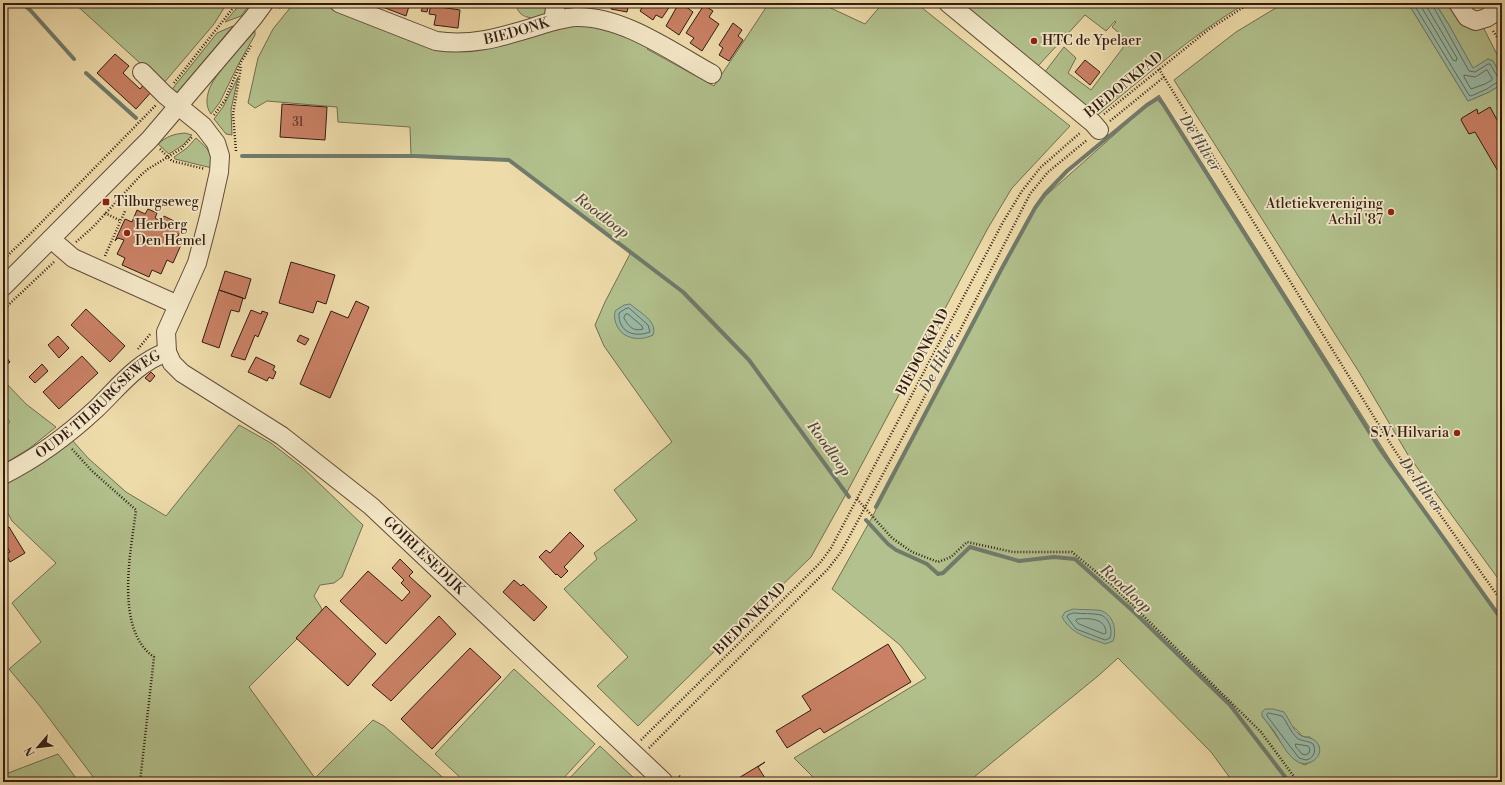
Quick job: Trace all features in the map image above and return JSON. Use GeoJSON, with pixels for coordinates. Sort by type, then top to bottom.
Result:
{"type":"FeatureCollection","features":[{"type":"Feature","properties":{"kind":"street"},"geometry":{"type":"LineString","coordinates":[[3,287],[150,139],[264,3]]}},
{"type":"Feature","properties":{"kind":"street","name":"BIEDONK"},"geometry":{"type":"LineString","coordinates":[[339,3],[436,41],[451,43],[466,43],[494,39],[553,21],[576,17],[594,19],[630,28],[712,74]]}},
{"type":"Feature","properties":{"kind":"street"},"geometry":{"type":"LineString","coordinates":[[553,21],[556,3]]}},
{"type":"Feature","properties":{"kind":"street"},"geometry":{"type":"LineString","coordinates":[[948,3],[1096,126]]}},
{"type":"Feature","properties":{"kind":"street"},"geometry":{"type":"LineString","coordinates":[[1458,3],[1466,17],[1476,21],[1486,18],[1502,8]]}},
{"type":"Feature","properties":{"kind":"street","name":"OUDE TILBURGSEWEG"},"geometry":{"type":"LineString","coordinates":[[3,475],[20,466],[62,438],[96,408],[138,367],[153,356],[167,352],[166,332],[197,263],[209,217],[220,156],[216,143],[203,126],[178,107],[142,72]]}},
{"type":"Feature","properties":{"kind":"street"},"geometry":{"type":"LineString","coordinates":[[51,239],[73,258],[178,305]]}},
{"type":"Feature","properties":{"kind":"street","name":"GOIRLESEDIJK"},"geometry":{"type":"LineString","coordinates":[[167,352],[172,363],[182,374],[282,436],[371,506],[664,782]]}},
{"type":"Feature","properties":{"kind":"path"},"geometry":{"type":"LineString","coordinates":[[3,260],[145,118],[165,95],[237,3]]}},
{"type":"Feature","properties":{"kind":"path","name":"BIEDONKPAD"},"geometry":{"type":"LineString","coordinates":[[639,758],[828,569],[841,552],[954,342],[1030,194],[1048,172],[1096,126],[1159,70],[1208,30],[1250,3]]}},
{"type":"Feature","properties":{"kind":"path"},"geometry":{"type":"LineString","coordinates":[[3,310],[66,252],[141,175],[148,169],[182,149],[225,100],[241,62],[253,42]]}},
{"type":"Feature","properties":{"kind":"path"},"geometry":{"type":"LineString","coordinates":[[1159,70],[1395,451],[1502,602]]}},
{"type":"Feature","properties":{"kind":"path","name":"BIEDONKPAD"},"geometry":{"type":"LineString","coordinates":[[641,740],[820,563],[831,548],[979,267],[1022,191],[1040,168],[1164,77]]}},
{"type":"Feature","properties":{"kind":"path"},"geometry":{"type":"LineString","coordinates":[[168,157],[172,160],[218,172]]}},
{"type":"Feature","properties":{"kind":"path"},"geometry":{"type":"LineString","coordinates":[[99,270],[125,211]]}},
{"type":"Feature","properties":{"kind":"path"},"geometry":{"type":"LineString","coordinates":[[105,213],[121,221]]}},
{"type":"Feature","properties":{"kind":"path"},"geometry":{"type":"LineString","coordinates":[[133,354],[152,332]]}},
{"type":"Feature","properties":{"kind":"path"},"geometry":{"type":"LineString","coordinates":[[62,438],[92,471],[136,510],[130,562],[130,610],[138,639],[145,651],[154,657],[140,782]]}},
{"type":"Feature","properties":{"kind":"path"},"geometry":{"type":"LineString","coordinates":[[857,499],[892,538],[912,552],[938,562],[951,557],[967,542],[1013,552],[1072,552],[1113,586],[1261,732],[1298,782]]}},
{"type":"Feature","properties":{"kind":"green space"},"geometry":{"type":"Polygon","coordinates":[[[74,3],[227,3],[214,24],[163,84],[74,3]]]}},
{"type":"Feature","properties":{"kind":"green space"},"geometry":{"type":"Polygon","coordinates":[[[241,3],[251,3],[241,16],[225,22],[241,3]]]}},
{"type":"Feature","properties":{"kind":"green space"},"geometry":{"type":"Polygon","coordinates":[[[294,3],[327,3],[435,47],[558,25],[589,24],[652,44],[647,49],[714,86],[769,3],[820,3],[865,24],[883,3],[916,3],[1070,126],[1012,188],[988,228],[811,557],[638,726],[597,686],[628,657],[564,589],[597,559],[594,553],[637,520],[614,490],[672,442],[604,346],[595,325],[605,302],[631,252],[509,159],[411,155],[410,127],[338,122],[337,107],[267,101],[255,108],[248,103],[258,58],[273,29],[294,3]]]}},
{"type":"Feature","properties":{"kind":"green space"},"geometry":{"type":"Polygon","coordinates":[[[517,3],[563,3],[562,10],[536,18],[531,18],[521,14],[517,3]]]}},
{"type":"Feature","properties":{"kind":"green space"},"geometry":{"type":"Polygon","coordinates":[[[961,3],[1246,3],[1187,43],[1094,118],[1041,77],[1064,47],[1076,58],[1068,73],[1091,90],[1128,41],[1112,27],[1116,22],[1115,21],[1106,31],[1085,15],[1038,66],[961,3]]]}},
{"type":"Feature","properties":{"kind":"green space","name":"Atletiekvereniging Achil '87"},"geometry":{"type":"Polygon","coordinates":[[[1284,3],[1408,3],[1468,101],[1489,92],[1502,84],[1502,584],[1408,455],[1359,372],[1174,80],[1236,32],[1284,3]]]}},
{"type":"Feature","properties":{"kind":"green space"},"geometry":{"type":"Polygon","coordinates":[[[1435,3],[1452,3],[1483,27],[1502,64],[1502,78],[1493,61],[1488,59],[1473,69],[1435,3]]]}},
{"type":"Feature","properties":{"kind":"green space"},"geometry":{"type":"Polygon","coordinates":[[[233,26],[176,94],[169,93],[217,33],[233,26]]]}},
{"type":"Feature","properties":{"kind":"green space"},"geometry":{"type":"Polygon","coordinates":[[[255,31],[255,35],[220,102],[211,114],[207,106],[207,100],[212,84],[229,60],[255,31]]]}},
{"type":"Feature","properties":{"kind":"green space"},"geometry":{"type":"Polygon","coordinates":[[[238,77],[231,110],[232,135],[226,134],[214,119],[223,107],[238,77]]]}},
{"type":"Feature","properties":{"kind":"green space"},"geometry":{"type":"Polygon","coordinates":[[[1159,95],[1411,493],[1502,622],[1502,782],[1233,782],[1211,752],[1118,658],[968,782],[818,782],[794,758],[926,678],[900,645],[832,589],[870,521],[1028,218],[1042,199],[1159,95]],[[1262,716],[1282,744],[1299,762],[1305,765],[1315,758],[1318,753],[1319,746],[1310,737],[1301,735],[1296,729],[1289,725],[1262,716]]]}},
{"type":"Feature","properties":{"kind":"green space"},"geometry":{"type":"Polygon","coordinates":[[[185,133],[192,135],[183,145],[169,154],[158,144],[171,136],[185,133]]]}},
{"type":"Feature","properties":{"kind":"green space"},"geometry":{"type":"Polygon","coordinates":[[[196,138],[204,145],[210,154],[212,168],[175,159],[174,157],[187,148],[196,138]]]}},
{"type":"Feature","properties":{"kind":"green space"},"geometry":{"type":"Polygon","coordinates":[[[3,380],[26,404],[56,427],[30,448],[4,464],[3,427],[10,422],[3,413],[3,380]]]}},
{"type":"Feature","properties":{"kind":"green space"},"geometry":{"type":"Polygon","coordinates":[[[239,425],[271,443],[302,467],[363,525],[342,577],[334,583],[320,585],[314,596],[322,609],[317,619],[249,687],[315,778],[373,720],[384,726],[448,782],[97,782],[39,705],[9,669],[41,642],[12,603],[56,563],[12,521],[3,504],[4,485],[43,461],[72,440],[88,458],[126,492],[166,516],[239,425]]]}},
{"type":"Feature","properties":{"kind":"green space"},"geometry":{"type":"Polygon","coordinates":[[[514,669],[595,744],[560,782],[465,782],[435,754],[514,669]]]}},
{"type":"Feature","properties":{"kind":"green space"},"geometry":{"type":"Polygon","coordinates":[[[600,746],[638,782],[566,782],[600,746]]]}},
{"type":"Feature","properties":{"kind":"green space"},"geometry":{"type":"Polygon","coordinates":[[[58,754],[79,782],[3,782],[3,775],[58,754]]]}},
{"type":"Feature","properties":{"kind":"water"},"geometry":{"type":"Polygon","coordinates":[[[1408,3],[1435,3],[1473,68],[1488,59],[1493,61],[1502,78],[1502,84],[1489,92],[1468,101],[1408,3]]]}},
{"type":"Feature","properties":{"kind":"water"},"geometry":{"type":"Polygon","coordinates":[[[630,304],[647,317],[653,325],[653,335],[642,338],[630,337],[625,335],[617,326],[615,311],[624,305],[630,304]]]}},
{"type":"Feature","properties":{"kind":"water"},"geometry":{"type":"Polygon","coordinates":[[[1073,609],[1099,610],[1106,613],[1114,624],[1115,633],[1113,641],[1105,644],[1081,635],[1071,628],[1062,617],[1065,612],[1073,609]]]}},
{"type":"Feature","properties":{"kind":"water"},"geometry":{"type":"Polygon","coordinates":[[[1265,709],[1273,709],[1284,712],[1300,735],[1316,741],[1320,748],[1318,757],[1311,762],[1302,763],[1290,756],[1274,731],[1262,716],[1262,712],[1265,709]]]}},
{"type":"Feature","properties":{"kind":"building"},"geometry":{"type":"Polygon","coordinates":[[[381,3],[410,3],[406,16],[380,6],[381,3]]]}},
{"type":"Feature","properties":{"kind":"building"},"geometry":{"type":"Polygon","coordinates":[[[425,3],[429,3],[427,12],[421,11],[425,3]]]}},
{"type":"Feature","properties":{"kind":"building"},"geometry":{"type":"Polygon","coordinates":[[[431,3],[441,3],[440,7],[460,10],[458,28],[434,25],[436,15],[429,14],[431,3]]]}},
{"type":"Feature","properties":{"kind":"building"},"geometry":{"type":"Polygon","coordinates":[[[613,3],[629,3],[627,12],[611,9],[613,3]]]}},
{"type":"Feature","properties":{"kind":"building"},"geometry":{"type":"Polygon","coordinates":[[[645,3],[672,3],[662,18],[656,15],[653,20],[640,11],[645,3]]]}},
{"type":"Feature","properties":{"kind":"building"},"geometry":{"type":"Polygon","coordinates":[[[679,3],[687,3],[685,6],[693,12],[679,35],[666,26],[679,3]]]}},
{"type":"Feature","properties":{"kind":"building"},"geometry":{"type":"Polygon","coordinates":[[[704,5],[713,11],[709,17],[719,24],[702,51],[690,43],[694,38],[686,33],[704,5]]]}},
{"type":"Feature","properties":{"kind":"building"},"geometry":{"type":"Polygon","coordinates":[[[733,23],[742,30],[738,36],[743,40],[729,61],[719,55],[723,48],[719,45],[733,23]]]}},
{"type":"Feature","properties":{"kind":"building"},"geometry":{"type":"Polygon","coordinates":[[[115,54],[129,66],[123,73],[140,89],[145,83],[153,90],[136,109],[97,73],[115,54]]]}},
{"type":"Feature","properties":{"kind":"building"},"geometry":{"type":"Polygon","coordinates":[[[1085,60],[1100,72],[1090,85],[1075,72],[1085,60]]]}},
{"type":"Feature","properties":{"kind":"building"},"geometry":{"type":"Polygon","coordinates":[[[282,104],[327,107],[325,140],[280,137],[282,104]]]}},
{"type":"Feature","properties":{"kind":"building"},"geometry":{"type":"Polygon","coordinates":[[[1490,107],[1502,129],[1502,178],[1475,132],[1469,134],[1461,120],[1477,109],[1478,114],[1490,107]]]}},
{"type":"Feature","properties":{"kind":"building"},"geometry":{"type":"Polygon","coordinates":[[[148,209],[157,213],[155,218],[162,222],[164,216],[174,221],[172,226],[181,230],[175,242],[181,245],[173,263],[167,260],[161,274],[152,270],[149,277],[122,265],[125,258],[117,254],[124,240],[118,238],[115,241],[125,219],[132,222],[137,210],[145,214],[148,209]]]}},
{"type":"Feature","properties":{"kind":"building"},"geometry":{"type":"Polygon","coordinates":[[[291,262],[335,275],[326,304],[317,301],[313,313],[279,303],[291,262]]]}},
{"type":"Feature","properties":{"kind":"building"},"geometry":{"type":"Polygon","coordinates":[[[225,271],[251,279],[245,299],[219,290],[225,271]]]}},
{"type":"Feature","properties":{"kind":"building"},"geometry":{"type":"Polygon","coordinates":[[[219,290],[243,298],[239,312],[231,310],[219,348],[202,342],[219,290]]]}},
{"type":"Feature","properties":{"kind":"building"},"geometry":{"type":"Polygon","coordinates":[[[356,301],[369,307],[330,398],[300,384],[331,311],[348,318],[356,301]]]}},
{"type":"Feature","properties":{"kind":"building"},"geometry":{"type":"Polygon","coordinates":[[[86,309],[125,346],[110,362],[71,325],[86,309]]]}},
{"type":"Feature","properties":{"kind":"building"},"geometry":{"type":"Polygon","coordinates":[[[251,310],[261,314],[262,311],[268,313],[258,337],[255,335],[245,360],[231,356],[251,310]]]}},
{"type":"Feature","properties":{"kind":"building"},"geometry":{"type":"Polygon","coordinates":[[[300,335],[309,339],[305,345],[297,341],[300,335]]]}},
{"type":"Feature","properties":{"kind":"building"},"geometry":{"type":"Polygon","coordinates":[[[58,336],[69,348],[59,358],[48,345],[58,336]]]}},
{"type":"Feature","properties":{"kind":"building"},"geometry":{"type":"Polygon","coordinates":[[[3,353],[10,362],[5,366],[3,363],[3,353]]]}},
{"type":"Feature","properties":{"kind":"building"},"geometry":{"type":"Polygon","coordinates":[[[82,356],[98,373],[59,409],[43,392],[82,356]]]}},
{"type":"Feature","properties":{"kind":"building"},"geometry":{"type":"Polygon","coordinates":[[[256,357],[275,366],[273,370],[276,372],[273,379],[269,377],[267,381],[248,372],[256,357]]]}},
{"type":"Feature","properties":{"kind":"building"},"geometry":{"type":"Polygon","coordinates":[[[42,364],[48,371],[35,383],[29,377],[42,364]]]}},
{"type":"Feature","properties":{"kind":"building"},"geometry":{"type":"Polygon","coordinates":[[[151,372],[155,376],[150,382],[145,378],[151,372]]]}},
{"type":"Feature","properties":{"kind":"building"},"geometry":{"type":"Polygon","coordinates":[[[9,527],[25,553],[10,562],[6,554],[10,552],[3,541],[3,530],[9,527]]]}},
{"type":"Feature","properties":{"kind":"building"},"geometry":{"type":"Polygon","coordinates":[[[570,532],[584,546],[564,567],[568,571],[561,578],[557,574],[556,575],[539,557],[546,550],[550,553],[570,532]]]}},
{"type":"Feature","properties":{"kind":"building"},"geometry":{"type":"Polygon","coordinates":[[[400,559],[413,572],[409,576],[431,596],[386,644],[340,601],[368,571],[402,601],[410,592],[401,583],[404,580],[392,568],[400,559]]]}},
{"type":"Feature","properties":{"kind":"building"},"geometry":{"type":"Polygon","coordinates":[[[514,580],[521,586],[523,584],[547,607],[534,621],[503,592],[514,580]]]}},
{"type":"Feature","properties":{"kind":"building"},"geometry":{"type":"Polygon","coordinates":[[[326,606],[376,654],[348,686],[296,638],[326,606]]]}},
{"type":"Feature","properties":{"kind":"building"},"geometry":{"type":"Polygon","coordinates":[[[439,616],[456,634],[391,701],[372,685],[439,616]]]}},
{"type":"Feature","properties":{"kind":"building"},"geometry":{"type":"Polygon","coordinates":[[[888,644],[911,682],[824,733],[820,728],[787,748],[776,731],[811,710],[802,696],[888,644]]]}},
{"type":"Feature","properties":{"kind":"building"},"geometry":{"type":"Polygon","coordinates":[[[470,648],[501,677],[432,749],[401,719],[470,648]]]}},
{"type":"Feature","properties":{"kind":"building"},"geometry":{"type":"Polygon","coordinates":[[[765,762],[758,767],[765,778],[759,782],[732,782],[765,762]]]}},
{"type":"Feature","properties":{"kind":"waterway","name":"Roodloop"},"geometry":{"type":"LineString","coordinates":[[22,3],[74,59]]}},
{"type":"Feature","properties":{"kind":"waterway","name":"Roodloop"},"geometry":{"type":"LineString","coordinates":[[86,73],[136,118]]}},
{"type":"Feature","properties":{"kind":"waterway","name":"De Hilver"},"geometry":{"type":"LineString","coordinates":[[876,507],[1035,208],[1045,194],[1067,171],[1147,105],[1158,98],[1380,449],[1502,620]]}},
{"type":"Feature","properties":{"kind":"waterway","name":"Roodloop"},"geometry":{"type":"LineString","coordinates":[[242,156],[415,156],[509,160],[683,292],[749,360],[849,497]]}},
{"type":"Feature","properties":{"kind":"waterway","name":"Roodloop"},"geometry":{"type":"LineString","coordinates":[[866,520],[888,544],[896,550],[927,564],[938,574],[943,573],[970,547],[1019,561],[1054,557],[1075,559],[1134,612],[1230,705],[1289,782]]}},
{"type":"Feature","properties":{"kind":"place","name":"HTC de Ypelaer"},"geometry":{"type":"Point","coordinates":[1034,41]}},
{"type":"Feature","properties":{"kind":"place","name":"Tilburgseweg"},"geometry":{"type":"Point","coordinates":[106,202]}},
{"type":"Feature","properties":{"kind":"place","name":"Atletiekvereniging Achil '87"},"geometry":{"type":"Point","coordinates":[1391,212]}},
{"type":"Feature","properties":{"kind":"place","name":"Herberg Den Hemel"},"geometry":{"type":"Point","coordinates":[127,233]}},
{"type":"Feature","properties":{"kind":"place","name":"S.V. Hilvaria"},"geometry":{"type":"Point","coordinates":[1457,433]}}]}
